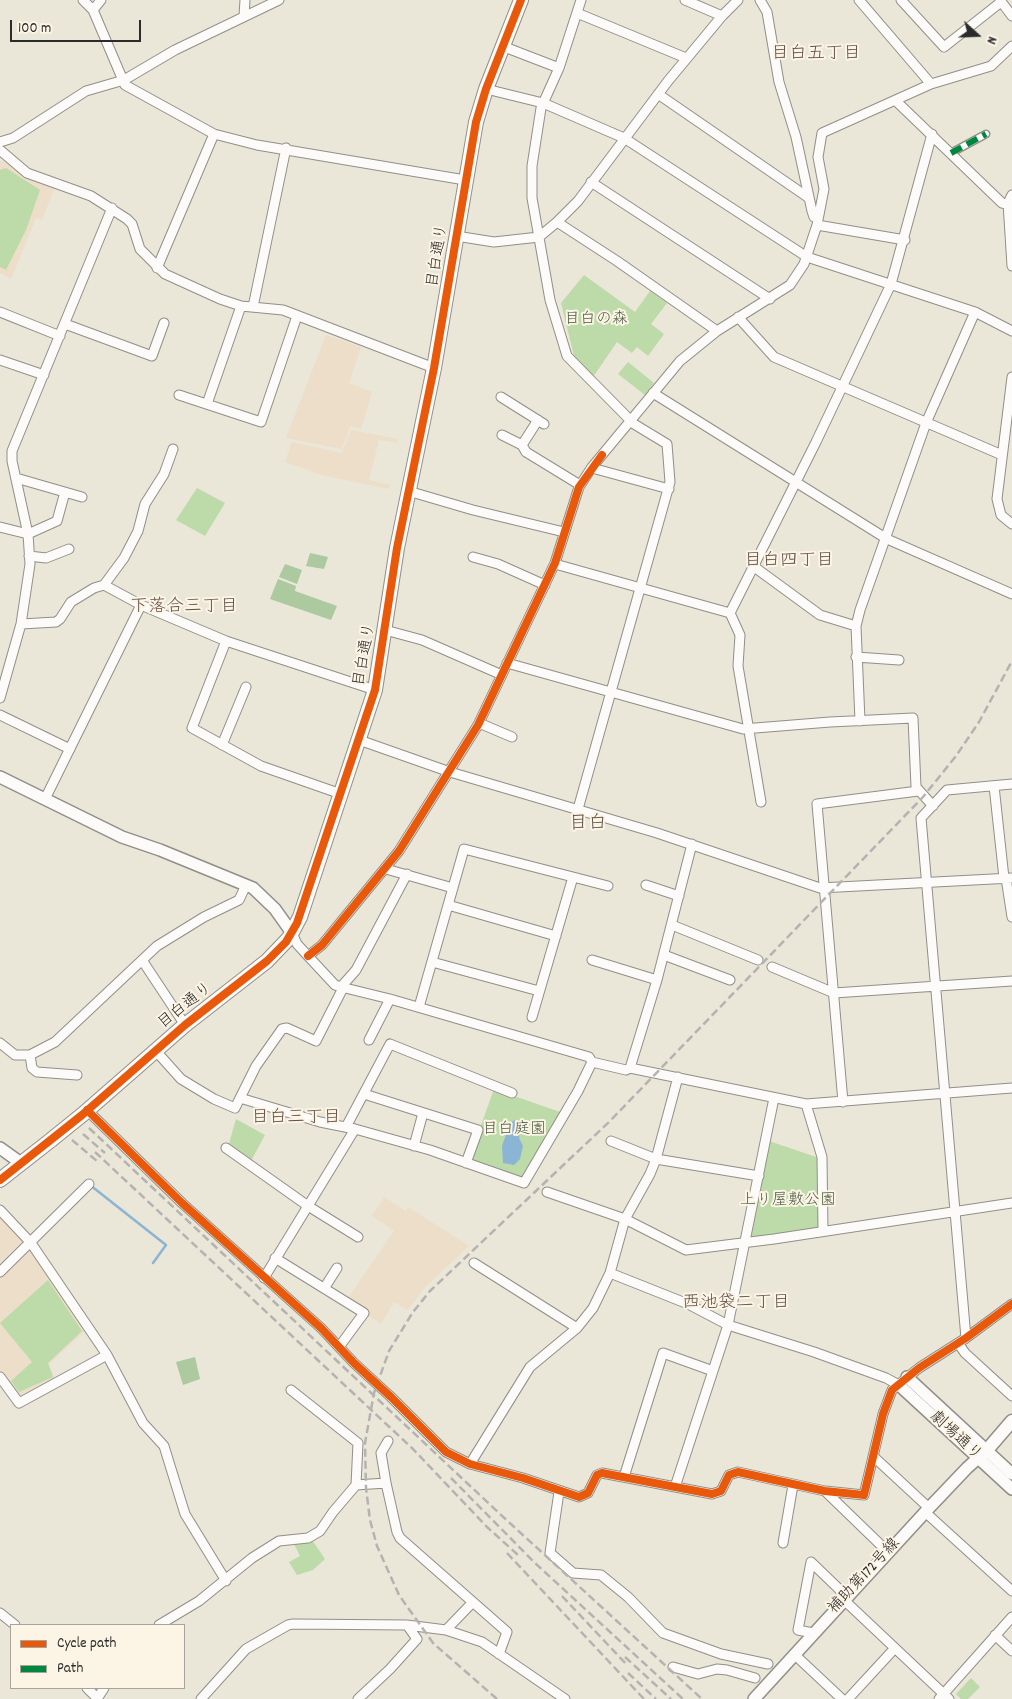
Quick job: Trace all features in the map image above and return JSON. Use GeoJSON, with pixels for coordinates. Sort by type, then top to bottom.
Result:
{"type":"FeatureCollection","features":[{"type":"Feature","properties":{"kind":"main road","name":"目白通り"},"geometry":{"type":"LineString","coordinates":[[0,1180],[51,1140],[185,1025],[267,961],[292,932],[360,740],[375,690],[408,491],[434,368],[465,180],[478,114],[502,46],[521,0]]}},
{"type":"Feature","properties":{"kind":"main road"},"geometry":{"type":"LineString","coordinates":[[983,1454],[1012,1421]]}},
{"type":"Feature","properties":{"kind":"street"},"geometry":{"type":"LineString","coordinates":[[83,0],[93,10],[125,85],[158,105],[214,134],[257,145],[286,148],[465,180]]}},
{"type":"Feature","properties":{"kind":"street"},"geometry":{"type":"LineString","coordinates":[[93,10],[101,0]]}},
{"type":"Feature","properties":{"kind":"street"},"geometry":{"type":"LineString","coordinates":[[244,16],[245,0]]}},
{"type":"Feature","properties":{"kind":"street"},"geometry":{"type":"LineString","coordinates":[[0,142],[13,138],[92,88],[124,80],[175,50],[279,0]]}},
{"type":"Feature","properties":{"kind":"street"},"geometry":{"type":"LineString","coordinates":[[578,809],[670,482],[667,444],[630,420],[602,394],[564,352],[550,300],[532,198],[532,166],[543,103],[559,68],[581,0]]}},
{"type":"Feature","properties":{"kind":"street"},"geometry":{"type":"LineString","coordinates":[[685,0],[722,16]]}},
{"type":"Feature","properties":{"kind":"street"},"geometry":{"type":"LineString","coordinates":[[456,236],[494,242],[539,236],[556,222],[578,201],[686,58],[738,0]]}},
{"type":"Feature","properties":{"kind":"street"},"geometry":{"type":"LineString","coordinates":[[760,0],[767,12],[779,82],[796,137],[814,217],[817,221],[904,240]]}},
{"type":"Feature","properties":{"kind":"street"},"geometry":{"type":"LineString","coordinates":[[860,0],[931,84]]}},
{"type":"Feature","properties":{"kind":"street"},"geometry":{"type":"LineString","coordinates":[[900,0],[944,47],[1000,1],[1012,16]]}},
{"type":"Feature","properties":{"kind":"street"},"geometry":{"type":"LineString","coordinates":[[577,13],[686,58]]}},
{"type":"Feature","properties":{"kind":"street"},"geometry":{"type":"LineString","coordinates":[[502,46],[559,68]]}},
{"type":"Feature","properties":{"kind":"street"},"geometry":{"type":"LineString","coordinates":[[308,956],[322,945],[386,868],[450,772],[479,723],[555,564],[580,485],[592,468],[680,361],[717,331],[790,285],[807,257],[824,189],[818,157],[822,133],[931,84],[991,66],[1012,46]]}},
{"type":"Feature","properties":{"kind":"street"},"geometry":{"type":"LineString","coordinates":[[486,89],[543,103],[624,138],[807,257],[975,312],[1012,331]]}},
{"type":"Feature","properties":{"kind":"street"},"geometry":{"type":"LineString","coordinates":[[658,94],[809,198]]}},
{"type":"Feature","properties":{"kind":"street"},"geometry":{"type":"LineString","coordinates":[[896,101],[1002,203],[1011,201],[1012,266]]}},
{"type":"Feature","properties":{"kind":"street"},"geometry":{"type":"LineString","coordinates":[[157,268],[214,134]]}},
{"type":"Feature","properties":{"kind":"street"},"geometry":{"type":"LineString","coordinates":[[730,613],[891,284],[932,134]]}},
{"type":"Feature","properties":{"kind":"street"},"geometry":{"type":"LineString","coordinates":[[951,153],[986,134]]}},
{"type":"Feature","properties":{"kind":"street"},"geometry":{"type":"LineString","coordinates":[[253,307],[286,148]]}},
{"type":"Feature","properties":{"kind":"street"},"geometry":{"type":"LineString","coordinates":[[0,150],[27,173],[91,196],[112,208],[132,224],[140,249],[157,268],[207,294],[241,306],[282,310],[434,368]]}},
{"type":"Feature","properties":{"kind":"street"},"geometry":{"type":"LineString","coordinates":[[591,182],[770,299]]}},
{"type":"Feature","properties":{"kind":"street"},"geometry":{"type":"LineString","coordinates":[[1,694],[21,624],[28,584],[28,534],[12,451],[112,208]]}},
{"type":"Feature","properties":{"kind":"street"},"geometry":{"type":"LineString","coordinates":[[556,222],[617,261],[717,331]]}},
{"type":"Feature","properties":{"kind":"street"},"geometry":{"type":"LineString","coordinates":[[207,404],[241,306]]}},
{"type":"Feature","properties":{"kind":"street"},"geometry":{"type":"LineString","coordinates":[[0,312],[60,336]]}},
{"type":"Feature","properties":{"kind":"street"},"geometry":{"type":"LineString","coordinates":[[860,721],[856,626],[926,423],[975,312]]}},
{"type":"Feature","properties":{"kind":"street"},"geometry":{"type":"LineString","coordinates":[[180,395],[261,422],[297,316]]}},
{"type":"Feature","properties":{"kind":"street"},"geometry":{"type":"LineString","coordinates":[[738,317],[774,357],[1002,455]]}},
{"type":"Feature","properties":{"kind":"street"},"geometry":{"type":"LineString","coordinates":[[65,324],[152,356],[164,323]]}},
{"type":"Feature","properties":{"kind":"street"},"geometry":{"type":"LineString","coordinates":[[0,360],[44,375]]}},
{"type":"Feature","properties":{"kind":"street"},"geometry":{"type":"LineString","coordinates":[[1012,377],[997,499],[1001,515],[1012,524]]}},
{"type":"Feature","properties":{"kind":"street"},"geometry":{"type":"LineString","coordinates":[[653,393],[887,539],[1012,594]]}},
{"type":"Feature","properties":{"kind":"street"},"geometry":{"type":"LineString","coordinates":[[501,397],[541,422],[522,445]]}},
{"type":"Feature","properties":{"kind":"street"},"geometry":{"type":"LineString","coordinates":[[502,435],[522,445],[526,452],[580,485]]}},
{"type":"Feature","properties":{"kind":"street"},"geometry":{"type":"LineString","coordinates":[[21,624],[56,622],[71,602],[94,588],[104,585],[124,558],[138,531],[145,504],[164,474],[173,449]]}},
{"type":"Feature","properties":{"kind":"street"},"geometry":{"type":"LineString","coordinates":[[592,468],[669,489]]}},
{"type":"Feature","properties":{"kind":"street"},"geometry":{"type":"LineString","coordinates":[[16,478],[82,497]]}},
{"type":"Feature","properties":{"kind":"street"},"geometry":{"type":"LineString","coordinates":[[408,491],[473,510],[564,532]]}},
{"type":"Feature","properties":{"kind":"street"},"geometry":{"type":"LineString","coordinates":[[0,527],[28,534],[57,521],[64,492]]}},
{"type":"Feature","properties":{"kind":"street"},"geometry":{"type":"LineString","coordinates":[[29,556],[46,558],[69,549]]}},
{"type":"Feature","properties":{"kind":"street"},"geometry":{"type":"LineString","coordinates":[[473,557],[498,564],[544,585]]}},
{"type":"Feature","properties":{"kind":"street"},"geometry":{"type":"LineString","coordinates":[[555,564],[730,613],[740,635],[738,666],[761,802]]}},
{"type":"Feature","properties":{"kind":"street"},"geometry":{"type":"LineString","coordinates":[[753,566],[820,615],[856,626]]}},
{"type":"Feature","properties":{"kind":"street"},"geometry":{"type":"LineString","coordinates":[[104,585],[141,605],[226,640],[375,690]]}},
{"type":"Feature","properties":{"kind":"street"},"geometry":{"type":"LineString","coordinates":[[45,799],[141,605]]}},
{"type":"Feature","properties":{"kind":"street"},"geometry":{"type":"LineString","coordinates":[[385,630],[422,640],[502,675]]}},
{"type":"Feature","properties":{"kind":"street"},"geometry":{"type":"LineString","coordinates":[[226,640],[192,724],[194,730],[260,766],[341,794]]}},
{"type":"Feature","properties":{"kind":"street"},"geometry":{"type":"LineString","coordinates":[[856,657],[899,660]]}},
{"type":"Feature","properties":{"kind":"street"},"geometry":{"type":"LineString","coordinates":[[507,663],[748,730],[912,718],[918,791],[933,806]]}},
{"type":"Feature","properties":{"kind":"street"},"geometry":{"type":"LineString","coordinates":[[222,745],[246,687]]}},
{"type":"Feature","properties":{"kind":"street"},"geometry":{"type":"LineString","coordinates":[[0,715],[70,749]]}},
{"type":"Feature","properties":{"kind":"street"},"geometry":{"type":"LineString","coordinates":[[479,723],[512,737]]}},
{"type":"Feature","properties":{"kind":"street"},"geometry":{"type":"LineString","coordinates":[[360,740],[450,772],[692,844],[824,888],[1007,878]]}},
{"type":"Feature","properties":{"kind":"street"},"geometry":{"type":"LineString","coordinates":[[0,776],[122,837],[258,891],[275,909],[292,932],[297,944],[335,984],[342,988],[390,999],[588,1057],[592,1062],[806,1104],[1012,1088]]}},
{"type":"Feature","properties":{"kind":"street"},"geometry":{"type":"LineString","coordinates":[[1012,784],[947,790],[921,818],[955,1212],[962,1341],[965,1353],[1012,1396]]}},
{"type":"Feature","properties":{"kind":"street"},"geometry":{"type":"LineString","coordinates":[[994,786],[1012,917]]}},
{"type":"Feature","properties":{"kind":"street"},"geometry":{"type":"LineString","coordinates":[[843,1102],[818,803],[918,791]]}},
{"type":"Feature","properties":{"kind":"street"},"geometry":{"type":"LineString","coordinates":[[630,1068],[664,955],[692,844]]}},
{"type":"Feature","properties":{"kind":"street"},"geometry":{"type":"LineString","coordinates":[[419,1008],[464,849],[608,886]]}},
{"type":"Feature","properties":{"kind":"street"},"geometry":{"type":"LineString","coordinates":[[386,868],[453,888]]}},
{"type":"Feature","properties":{"kind":"street"},"geometry":{"type":"LineString","coordinates":[[155,1050],[181,1079],[214,1099],[235,1108],[256,1066],[282,1029],[287,1028],[316,1041],[342,988],[356,970],[407,874]]}},
{"type":"Feature","properties":{"kind":"street"},"geometry":{"type":"LineString","coordinates":[[532,1017],[573,877]]}},
{"type":"Feature","properties":{"kind":"street"},"geometry":{"type":"LineString","coordinates":[[0,1043],[15,1055],[30,1055],[56,1042],[157,946],[239,900],[246,885]]}},
{"type":"Feature","properties":{"kind":"street"},"geometry":{"type":"LineString","coordinates":[[646,885],[679,896]]}},
{"type":"Feature","properties":{"kind":"street"},"geometry":{"type":"LineString","coordinates":[[448,905],[556,936]]}},
{"type":"Feature","properties":{"kind":"street"},"geometry":{"type":"LineString","coordinates":[[672,925],[758,960]]}},
{"type":"Feature","properties":{"kind":"street"},"geometry":{"type":"LineString","coordinates":[[664,955],[730,980]]}},
{"type":"Feature","properties":{"kind":"street"},"geometry":{"type":"LineString","coordinates":[[142,960],[185,1025]]}},
{"type":"Feature","properties":{"kind":"street"},"geometry":{"type":"LineString","coordinates":[[592,960],[657,980]]}},
{"type":"Feature","properties":{"kind":"street"},"geometry":{"type":"LineString","coordinates":[[432,962],[539,992]]}},
{"type":"Feature","properties":{"kind":"street"},"geometry":{"type":"LineString","coordinates":[[772,967],[834,993],[1012,981]]}},
{"type":"Feature","properties":{"kind":"street"},"geometry":{"type":"LineString","coordinates":[[369,1040],[390,999]]}},
{"type":"Feature","properties":{"kind":"street"},"geometry":{"type":"LineString","coordinates":[[264,1278],[308,1206],[351,1128],[364,1094],[390,1044],[512,1094]]}},
{"type":"Feature","properties":{"kind":"street"},"geometry":{"type":"LineString","coordinates":[[30,1055],[32,1068],[37,1072],[77,1075]]}},
{"type":"Feature","properties":{"kind":"street"},"geometry":{"type":"LineString","coordinates":[[240,1098],[320,1122],[351,1128],[414,1146],[524,1183],[578,1092],[592,1062]]}},
{"type":"Feature","properties":{"kind":"street"},"geometry":{"type":"LineString","coordinates":[[470,1464],[530,1367],[577,1328],[593,1308],[610,1273],[625,1219],[650,1174],[656,1159],[678,1078]]}},
{"type":"Feature","properties":{"kind":"street"},"geometry":{"type":"LineString","coordinates":[[364,1094],[478,1130],[466,1163]]}},
{"type":"Feature","properties":{"kind":"street"},"geometry":{"type":"LineString","coordinates":[[675,1487],[728,1325],[774,1098]]}},
{"type":"Feature","properties":{"kind":"street"},"geometry":{"type":"LineString","coordinates":[[806,1104],[822,1157],[823,1230]]}},
{"type":"Feature","properties":{"kind":"street"},"geometry":{"type":"LineString","coordinates":[[84,1112],[321,1328],[446,1452],[470,1464],[523,1478],[558,1492],[579,1497],[588,1493],[597,1475],[602,1473],[718,1493],[729,1475],[738,1472],[824,1491],[864,1495],[889,1394],[938,1355],[962,1341],[1012,1304]]}},
{"type":"Feature","properties":{"kind":"street"},"geometry":{"type":"LineString","coordinates":[[414,1146],[423,1113]]}},
{"type":"Feature","properties":{"kind":"street"},"geometry":{"type":"LineString","coordinates":[[611,1141],[656,1159],[759,1176]]}},
{"type":"Feature","properties":{"kind":"street"},"geometry":{"type":"LineString","coordinates":[[0,1148],[21,1163]]}},
{"type":"Feature","properties":{"kind":"street"},"geometry":{"type":"LineString","coordinates":[[226,1148],[308,1206],[358,1237]]}},
{"type":"Feature","properties":{"kind":"street"},"geometry":{"type":"LineString","coordinates":[[0,1272],[88,1184]]}},
{"type":"Feature","properties":{"kind":"street"},"geometry":{"type":"LineString","coordinates":[[547,1192],[625,1219],[686,1250],[1012,1203]]}},
{"type":"Feature","properties":{"kind":"street"},"geometry":{"type":"LineString","coordinates":[[0,1210],[31,1243],[107,1355],[143,1423],[164,1446],[185,1514],[226,1581]]}},
{"type":"Feature","properties":{"kind":"street"},"geometry":{"type":"LineString","coordinates":[[275,1258],[364,1313],[339,1347]]}},
{"type":"Feature","properties":{"kind":"street"},"geometry":{"type":"LineString","coordinates":[[474,1263],[521,1295],[577,1328]]}},
{"type":"Feature","properties":{"kind":"street"},"geometry":{"type":"LineString","coordinates":[[325,1288],[337,1268]]}},
{"type":"Feature","properties":{"kind":"street"},"geometry":{"type":"LineString","coordinates":[[610,1273],[665,1294],[728,1325],[814,1352],[886,1378],[903,1381]]}},
{"type":"Feature","properties":{"kind":"street"},"geometry":{"type":"LineString","coordinates":[[624,1477],[663,1354],[713,1371]]}},
{"type":"Feature","properties":{"kind":"street"},"geometry":{"type":"LineString","coordinates":[[0,1377],[19,1402],[107,1355]]}},
{"type":"Feature","properties":{"kind":"street","name":"劇場通り"},"geometry":{"type":"LineString","coordinates":[[903,1381],[983,1454],[1012,1474]]}},
{"type":"Feature","properties":{"kind":"street"},"geometry":{"type":"LineString","coordinates":[[161,1624],[199,1602],[252,1558],[279,1541],[308,1538],[320,1531],[356,1485],[358,1443],[292,1390]]}},
{"type":"Feature","properties":{"kind":"street"},"geometry":{"type":"LineString","coordinates":[[388,1440],[381,1453],[386,1483],[400,1538],[453,1582],[472,1602],[507,1632],[499,1654]]}},
{"type":"Feature","properties":{"kind":"street","name":"劇場通り"},"geometry":{"type":"LineString","coordinates":[[983,1454],[1012,1489]]}},
{"type":"Feature","properties":{"kind":"street","name":"補助第172号線"},"geometry":{"type":"LineString","coordinates":[[754,1699],[927,1510],[983,1454]]}},
{"type":"Feature","properties":{"kind":"street"},"geometry":{"type":"LineString","coordinates":[[874,1457],[1012,1591]]}},
{"type":"Feature","properties":{"kind":"street"},"geometry":{"type":"LineString","coordinates":[[356,1485],[386,1483]]}},
{"type":"Feature","properties":{"kind":"street"},"geometry":{"type":"LineString","coordinates":[[783,1543],[793,1485]]}},
{"type":"Feature","properties":{"kind":"street"},"geometry":{"type":"LineString","coordinates":[[824,1491],[888,1552]]}},
{"type":"Feature","properties":{"kind":"street"},"geometry":{"type":"LineString","coordinates":[[558,1492],[550,1553],[556,1558],[574,1572],[601,1575],[628,1598],[663,1633],[721,1654],[768,1664]]}},
{"type":"Feature","properties":{"kind":"street"},"geometry":{"type":"LineString","coordinates":[[813,1633],[798,1630],[811,1562],[840,1590],[844,1600],[944,1697],[1012,1617]]}},
{"type":"Feature","properties":{"kind":"street"},"geometry":{"type":"LineString","coordinates":[[446,1630],[472,1602]]}},
{"type":"Feature","properties":{"kind":"street"},"geometry":{"type":"LineString","coordinates":[[0,1613],[14,1624]]}},
{"type":"Feature","properties":{"kind":"street"},"geometry":{"type":"LineString","coordinates":[[201,1699],[246,1649],[288,1625],[407,1625],[446,1630],[482,1642],[565,1699]]}},
{"type":"Feature","properties":{"kind":"street"},"geometry":{"type":"LineString","coordinates":[[358,1699],[418,1639],[407,1625]]}},
{"type":"Feature","properties":{"kind":"street"},"geometry":{"type":"LineString","coordinates":[[995,1635],[1012,1651]]}},
{"type":"Feature","properties":{"kind":"street"},"geometry":{"type":"LineString","coordinates":[[848,1699],[895,1648]]}},
{"type":"Feature","properties":{"kind":"street"},"geometry":{"type":"LineString","coordinates":[[794,1654],[842,1699]]}},
{"type":"Feature","properties":{"kind":"street"},"geometry":{"type":"LineString","coordinates":[[673,1667],[698,1674],[717,1669],[728,1670],[755,1678]]}},
{"type":"Feature","properties":{"kind":"street"},"geometry":{"type":"LineString","coordinates":[[88,1689],[97,1698]]}},
{"type":"Feature","properties":{"kind":"shaded area"},"geometry":{"type":"Polygon","coordinates":[[[0,161],[26,176],[55,187],[42,220],[36,218],[11,279],[0,273],[0,161]]]}},
{"type":"Feature","properties":{"kind":"shaded area"},"geometry":{"type":"Polygon","coordinates":[[[326,335],[361,347],[349,383],[372,392],[361,429],[350,426],[342,449],[286,438],[326,335]]]}},
{"type":"Feature","properties":{"kind":"shaded area"},"geometry":{"type":"Polygon","coordinates":[[[351,430],[398,439],[397,443],[379,440],[369,480],[390,485],[389,489],[322,475],[285,462],[292,442],[342,453],[351,430]]]}},
{"type":"Feature","properties":{"kind":"shaded area"},"geometry":{"type":"Polygon","coordinates":[[[384,1197],[406,1211],[408,1207],[469,1246],[425,1287],[408,1310],[394,1302],[381,1324],[365,1314],[367,1310],[349,1297],[394,1231],[372,1216],[384,1197]]]}},
{"type":"Feature","properties":{"kind":"shaded area"},"geometry":{"type":"Polygon","coordinates":[[[0,1215],[23,1240],[0,1262],[0,1215]]]}},
{"type":"Feature","properties":{"kind":"shaded area"},"geometry":{"type":"Polygon","coordinates":[[[27,1251],[32,1252],[85,1331],[49,1364],[55,1380],[18,1396],[0,1372],[0,1278],[27,1251]]]}},
{"type":"Feature","properties":{"kind":"green space"},"geometry":{"type":"Polygon","coordinates":[[[6,168],[40,190],[26,230],[6,270],[0,267],[0,170],[6,168]]]}},
{"type":"Feature","properties":{"kind":"green space","name":"目白の森"},"geometry":{"type":"Polygon","coordinates":[[[584,275],[635,312],[650,291],[667,303],[651,324],[664,334],[648,356],[637,347],[632,353],[617,342],[593,377],[574,356],[561,303],[584,275]]]}},
{"type":"Feature","properties":{"kind":"green space"},"geometry":{"type":"Polygon","coordinates":[[[628,362],[654,383],[645,395],[618,374],[628,362]]]}},
{"type":"Feature","properties":{"kind":"green space"},"geometry":{"type":"Polygon","coordinates":[[[197,488],[225,503],[205,536],[176,520],[197,488]]]}},
{"type":"Feature","properties":{"kind":"green space"},"geometry":{"type":"Polygon","coordinates":[[[310,553],[328,557],[324,569],[306,566],[310,553]]]}},
{"type":"Feature","properties":{"kind":"green space"},"geometry":{"type":"Polygon","coordinates":[[[285,564],[302,570],[297,584],[279,577],[285,564]]]}},
{"type":"Feature","properties":{"kind":"green space"},"geometry":{"type":"Polygon","coordinates":[[[278,579],[296,586],[295,591],[337,606],[331,620],[270,599],[278,579]]]}},
{"type":"Feature","properties":{"kind":"green space","name":"目白庭園"},"geometry":{"type":"Polygon","coordinates":[[[494,1089],[563,1113],[522,1182],[468,1162],[494,1089]]]}},
{"type":"Feature","properties":{"kind":"green space"},"geometry":{"type":"Polygon","coordinates":[[[236,1119],[265,1135],[251,1161],[228,1147],[236,1119]]]}},
{"type":"Feature","properties":{"kind":"green space","name":"上り屋敷公園"},"geometry":{"type":"Polygon","coordinates":[[[769,1141],[819,1158],[820,1229],[749,1240],[769,1141]]]}},
{"type":"Feature","properties":{"kind":"green space"},"geometry":{"type":"Polygon","coordinates":[[[48,1280],[82,1331],[48,1363],[53,1377],[19,1392],[11,1381],[32,1362],[0,1323],[48,1280]]]}},
{"type":"Feature","properties":{"kind":"green space"},"geometry":{"type":"Polygon","coordinates":[[[195,1357],[200,1379],[183,1385],[176,1362],[195,1357]]]}},
{"type":"Feature","properties":{"kind":"green space"},"geometry":{"type":"Polygon","coordinates":[[[312,1540],[325,1559],[313,1570],[297,1575],[289,1562],[300,1556],[293,1542],[312,1540]]]}},
{"type":"Feature","properties":{"kind":"green space"},"geometry":{"type":"Polygon","coordinates":[[[971,1678],[980,1687],[968,1699],[961,1699],[956,1694],[971,1678]]]}},
{"type":"Feature","properties":{"kind":"water"},"geometry":{"type":"Polygon","coordinates":[[[515,1120],[522,1126],[519,1138],[523,1146],[520,1159],[514,1165],[503,1163],[502,1146],[510,1123],[515,1120]]]}},
{"type":"Feature","properties":{"kind":"waterway"},"geometry":{"type":"LineString","coordinates":[[90,1185],[166,1245],[153,1263]]}},
{"type":"Feature","properties":{"kind":"railway"},"geometry":{"type":"LineString","coordinates":[[497,1699],[433,1643],[399,1595],[377,1546],[370,1520],[366,1488],[365,1443],[374,1393],[389,1351],[413,1312],[430,1291],[610,1121],[923,797],[956,756],[979,722],[1012,661]]}},
{"type":"Feature","properties":{"kind":"railway"},"geometry":{"type":"LineString","coordinates":[[89,1128],[500,1514],[702,1699]]}},
{"type":"Feature","properties":{"kind":"railway"},"geometry":{"type":"LineString","coordinates":[[83,1134],[105,1153]]}},
{"type":"Feature","properties":{"kind":"railway"},"geometry":{"type":"LineString","coordinates":[[72,1140],[97,1161]]}},
{"type":"Feature","properties":{"kind":"railway"},"geometry":{"type":"LineString","coordinates":[[95,1152],[413,1449],[487,1527],[518,1555]]}},
{"type":"Feature","properties":{"kind":"railway"},"geometry":{"type":"LineString","coordinates":[[451,1478],[535,1563],[683,1699]]}},
{"type":"Feature","properties":{"kind":"railway"},"geometry":{"type":"LineString","coordinates":[[507,1553],[644,1699]]}},
{"type":"Feature","properties":{"kind":"railway"},"geometry":{"type":"LineString","coordinates":[[562,1596],[627,1665]]}},
{"type":"Feature","properties":{"kind":"railway"},"geometry":{"type":"LineString","coordinates":[[625,1657],[671,1699]]}},
{"type":"Feature","properties":{"kind":"railway"},"geometry":{"type":"LineString","coordinates":[[628,1673],[656,1699]]}},
{"type":"Feature","properties":{"kind":"marked path"},"geometry":{"type":"LineString","coordinates":[[951,153],[986,134]]}},
{"type":"Feature","properties":{"kind":"cycle path"},"geometry":{"type":"LineString","coordinates":[[0,1180],[82,1115],[185,1025],[267,961],[286,942],[297,923],[375,690],[397,548],[434,368],[476,122],[486,89],[521,0]]}},
{"type":"Feature","properties":{"kind":"cycle path"},"geometry":{"type":"LineString","coordinates":[[308,956],[322,945],[399,851],[478,725],[555,563],[579,487],[602,455]]}},
{"type":"Feature","properties":{"kind":"cycle path"},"geometry":{"type":"LineString","coordinates":[[87,1110],[182,1203],[321,1328],[354,1363],[446,1452],[470,1464],[523,1478],[579,1497],[588,1493],[597,1475],[602,1473],[712,1494],[721,1491],[729,1475],[738,1472],[825,1491],[864,1495],[883,1414],[892,1390],[919,1368],[966,1338],[1012,1304]]}},
{"type":"Feature","properties":{"kind":"district","name":"目白五丁目"},"geometry":{"type":"Point","coordinates":[816,56]}},
{"type":"Feature","properties":{"kind":"district","name":"目白四丁目"},"geometry":{"type":"Point","coordinates":[789,563]}},
{"type":"Feature","properties":{"kind":"district","name":"下落合三丁目"},"geometry":{"type":"Point","coordinates":[184,609]}},
{"type":"Feature","properties":{"kind":"district","name":"目白"},"geometry":{"type":"Point","coordinates":[588,825]}},
{"type":"Feature","properties":{"kind":"district","name":"目白三丁目"},"geometry":{"type":"Point","coordinates":[296,1120]}},
{"type":"Feature","properties":{"kind":"district","name":"西池袋二丁目"},"geometry":{"type":"Point","coordinates":[736,1305]}}]}
